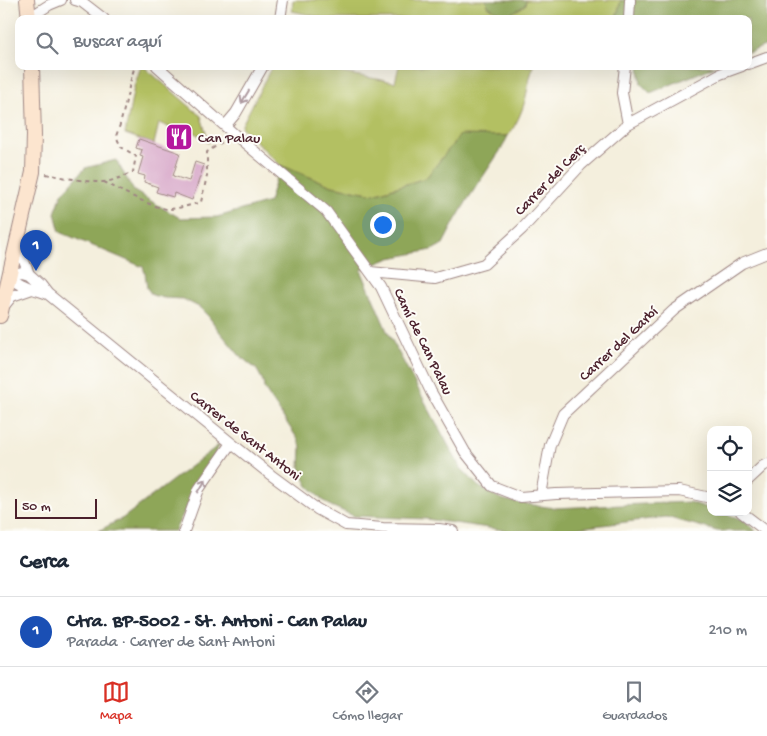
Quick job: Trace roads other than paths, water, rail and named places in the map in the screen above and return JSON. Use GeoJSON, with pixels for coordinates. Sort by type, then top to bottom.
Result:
{"type":"FeatureCollection","features":[{"type":"Feature","properties":{"kind":"main road"},"geometry":{"type":"LineString","coordinates":[[27,0],[28,15]]}},
{"type":"Feature","properties":{"kind":"main road"},"geometry":{"type":"LineString","coordinates":[[1,312],[33,172],[32,70]]}},
{"type":"Feature","properties":{"kind":"street"},"geometry":{"type":"LineString","coordinates":[[33,15],[61,0]]}},
{"type":"Feature","properties":{"kind":"street"},"geometry":{"type":"LineString","coordinates":[[75,0],[82,2],[99,15]]}},
{"type":"Feature","properties":{"kind":"street"},"geometry":{"type":"LineString","coordinates":[[281,15],[283,0]]}},
{"type":"Feature","properties":{"kind":"street"},"geometry":{"type":"LineString","coordinates":[[629,15],[630,0]]}},
{"type":"Feature","properties":{"kind":"street"},"geometry":{"type":"LineString","coordinates":[[752,63],[767,57]]}},
{"type":"Feature","properties":{"kind":"street","name":"Camí de Can Palau"},"geometry":{"type":"LineString","coordinates":[[162,70],[326,211],[381,287],[431,392],[465,452],[492,486],[520,497],[679,491],[707,497]]}},
{"type":"Feature","properties":{"kind":"street"},"geometry":{"type":"LineString","coordinates":[[225,126],[236,113],[261,70]]}},
{"type":"Feature","properties":{"kind":"street"},"geometry":{"type":"LineString","coordinates":[[625,70],[622,93],[628,124]]}},
{"type":"Feature","properties":{"kind":"street","name":"Carrer del Cerç"},"geometry":{"type":"LineString","coordinates":[[370,272],[435,278],[484,264],[522,229],[581,165],[628,124],[720,74],[731,70]]}},
{"type":"Feature","properties":{"kind":"street","name":"Carrer de Sant Antoni"},"geometry":{"type":"LineString","coordinates":[[17,243],[29,274],[48,294],[271,476],[317,509],[346,525],[453,531]]}},
{"type":"Feature","properties":{"kind":"street","name":"Carrer del Garbí"},"geometry":{"type":"LineString","coordinates":[[541,495],[550,446],[563,414],[674,310],[742,263],[767,253]]}},
{"type":"Feature","properties":{"kind":"street"},"geometry":{"type":"LineString","coordinates":[[10,275],[22,272],[29,274]]}},
{"type":"Feature","properties":{"kind":"street","name":"Carrer de Sant Antoni"},"geometry":{"type":"LineString","coordinates":[[10,275],[12,279],[32,289],[48,294]]}},
{"type":"Feature","properties":{"kind":"street"},"geometry":{"type":"LineString","coordinates":[[1,312],[12,296],[32,289]]}},
{"type":"Feature","properties":{"kind":"street"},"geometry":{"type":"LineString","coordinates":[[184,531],[199,489],[231,444]]}},
{"type":"Feature","properties":{"kind":"street"},"geometry":{"type":"LineString","coordinates":[[752,476],[767,464]]}},
{"type":"Feature","properties":{"kind":"street"},"geometry":{"type":"LineString","coordinates":[[746,516],[766,531]]}},
{"type":"Feature","properties":{"kind":"place","name":"Can Palau"},"geometry":{"type":"Point","coordinates":[179,137]}},
{"type":"Feature","properties":{"kind":"place","name":"Ctra. BP-5002 - St. Antoni - Can Palau"},"geometry":{"type":"Point","coordinates":[36,271]}}]}
